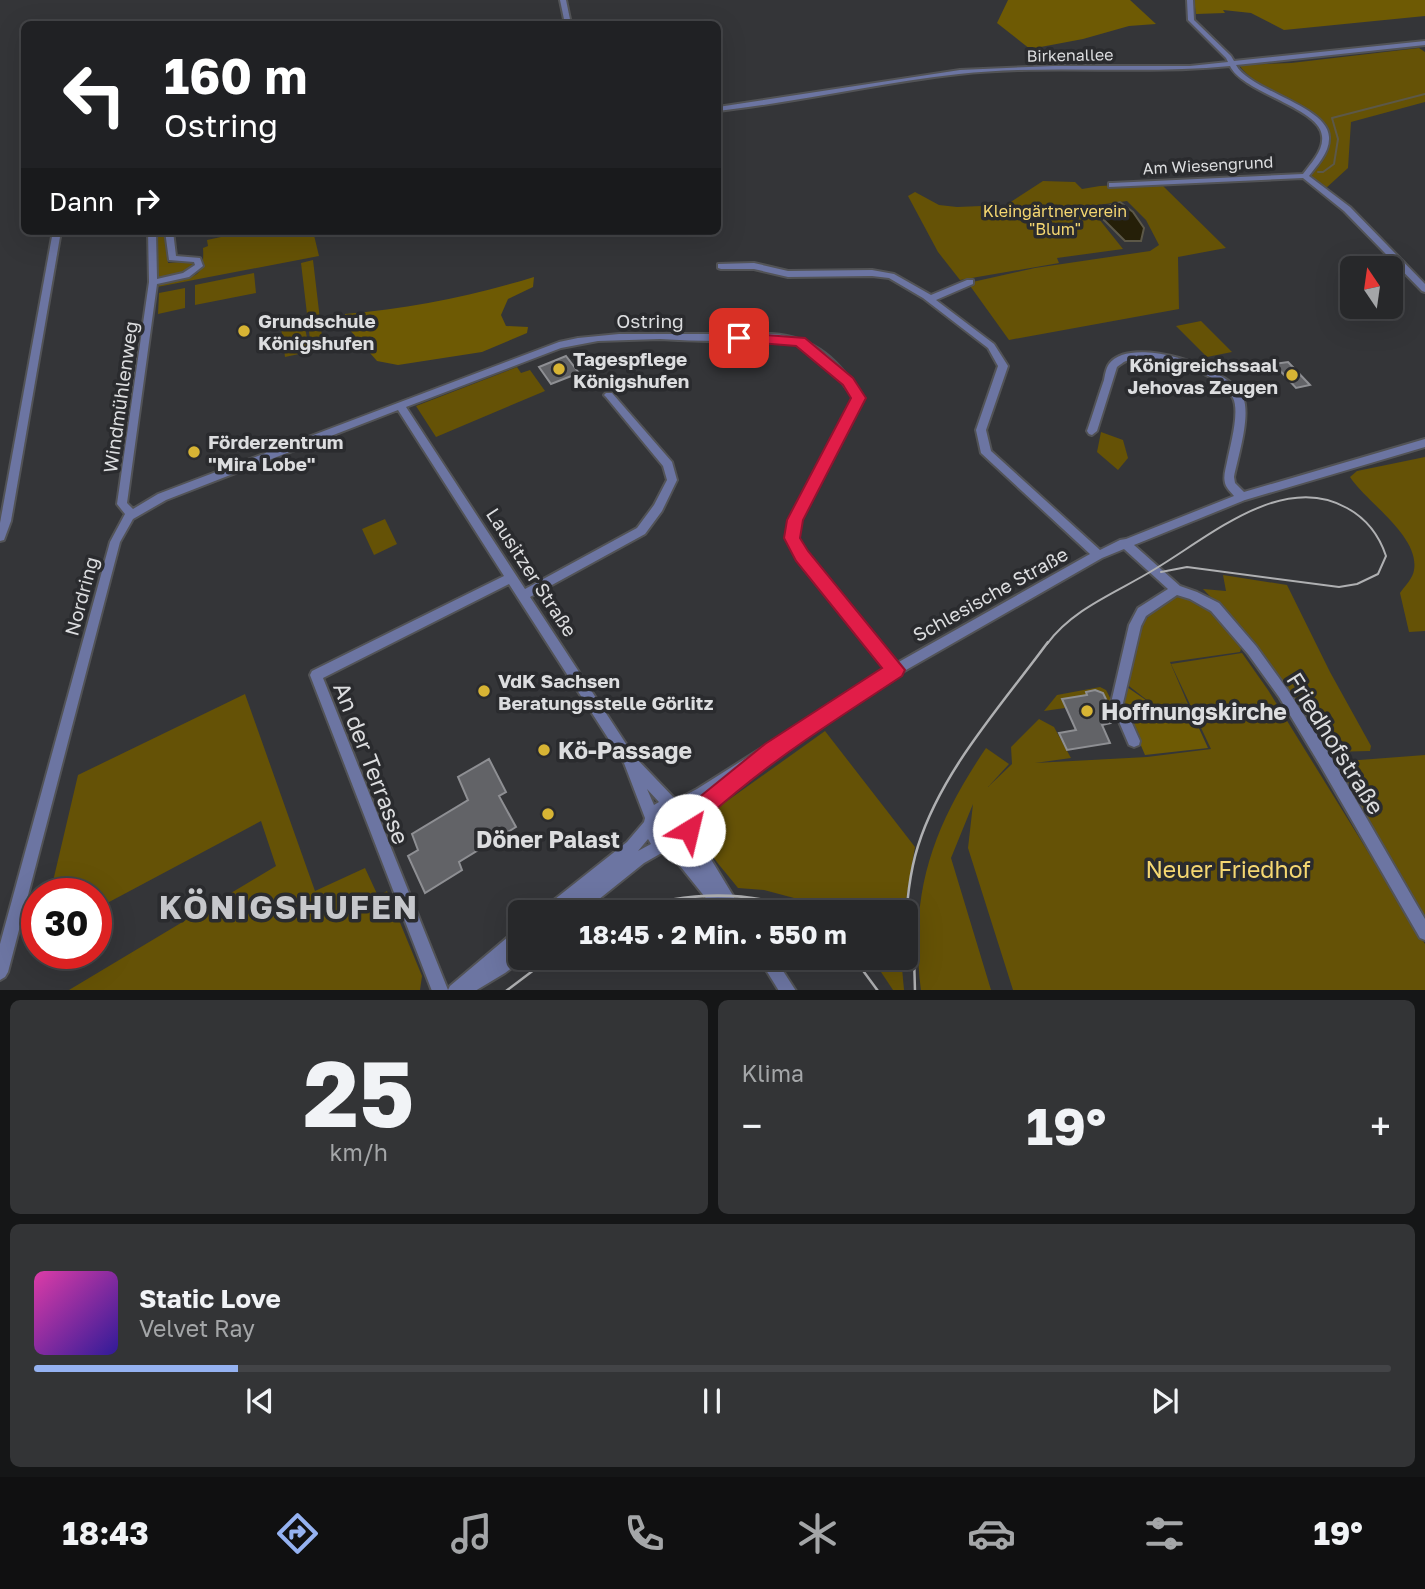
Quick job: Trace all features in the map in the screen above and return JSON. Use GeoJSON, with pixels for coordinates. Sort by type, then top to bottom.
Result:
{"type":"FeatureCollection","features":[{"type":"Feature","properties":{"kind":"street"},"geometry":{"type":"LineString","coordinates":[[563,0],[567,21]]}},
{"type":"Feature","properties":{"kind":"street"},"geometry":{"type":"LineString","coordinates":[[1190,0],[1191,20],[1229,57],[1243,78],[1301,109],[1322,126],[1326,137],[1322,153],[1305,176],[1346,209],[1425,289]]}},
{"type":"Feature","properties":{"kind":"street","name":"Birkenallee"},"geometry":{"type":"LineString","coordinates":[[721,109],[960,72],[1066,68],[1173,69],[1425,43]]}},
{"type":"Feature","properties":{"kind":"street","name":"Am Wiesengrund"},"geometry":{"type":"LineString","coordinates":[[1112,185],[1305,176]]}},
{"type":"Feature","properties":{"kind":"street"},"geometry":{"type":"LineString","coordinates":[[0,537],[6,521],[56,235]]}},
{"type":"Feature","properties":{"kind":"street","name":"Windmühlenweg"},"geometry":{"type":"LineString","coordinates":[[131,514],[122,504],[153,282],[152,235]]}},
{"type":"Feature","properties":{"kind":"street"},"geometry":{"type":"LineString","coordinates":[[153,282],[191,273],[200,264],[193,259],[172,257],[169,235]]}},
{"type":"Feature","properties":{"kind":"street"},"geometry":{"type":"LineString","coordinates":[[721,266],[754,266],[788,274],[882,274],[901,280],[930,299],[991,346],[1003,366],[981,430],[986,453],[1098,555]]}},
{"type":"Feature","properties":{"kind":"street"},"geometry":{"type":"LineString","coordinates":[[930,299],[970,282]]}},
{"type":"Feature","properties":{"kind":"street","name":"Ostring"},"geometry":{"type":"LineString","coordinates":[[400,406],[559,345],[586,339],[739,338],[800,341],[848,381],[858,398],[795,520],[792,538],[802,556],[895,670]]}},
{"type":"Feature","properties":{"kind":"street"},"geometry":{"type":"LineString","coordinates":[[1093,430],[1116,361],[1148,355],[1203,370],[1231,388],[1240,403],[1229,477],[1230,484],[1242,496]]}},
{"type":"Feature","properties":{"kind":"street"},"geometry":{"type":"LineString","coordinates":[[524,595],[641,531],[658,508],[672,480],[668,465],[609,395]]}},
{"type":"Feature","properties":{"kind":"street"},"geometry":{"type":"LineString","coordinates":[[131,514],[162,497],[400,406]]}},
{"type":"Feature","properties":{"kind":"street","name":"Lausitzer Straße"},"geometry":{"type":"LineString","coordinates":[[400,406],[629,759],[674,806]]}},
{"type":"Feature","properties":{"kind":"street","name":"Schlesische Straße"},"geometry":{"type":"LineString","coordinates":[[674,806],[696,798],[895,670],[1098,555],[1242,496],[1425,443]]}},
{"type":"Feature","properties":{"kind":"street","name":"Nordring"},"geometry":{"type":"LineString","coordinates":[[0,972],[115,542],[131,514]]}},
{"type":"Feature","properties":{"kind":"street","name":"Friedhofstraße"},"geometry":{"type":"LineString","coordinates":[[1124,543],[1176,590],[1193,595],[1215,607],[1252,650],[1325,760],[1425,933]]}},
{"type":"Feature","properties":{"kind":"street","name":"An der Terrasse"},"geometry":{"type":"LineString","coordinates":[[440,990],[316,676],[512,577]]}},
{"type":"Feature","properties":{"kind":"street"},"geometry":{"type":"LineString","coordinates":[[1134,741],[1117,703],[1135,625],[1142,612],[1176,590]]}},
{"type":"Feature","properties":{"kind":"street","name":"Schlesische Straße"},"geometry":{"type":"LineString","coordinates":[[688,828],[709,802],[772,750]]}},
{"type":"Feature","properties":{"kind":"street","name":"Lausitzer Straße"},"geometry":{"type":"LineString","coordinates":[[629,759],[651,821]]}},
{"type":"Feature","properties":{"kind":"street"},"geometry":{"type":"LineString","coordinates":[[565,900],[632,848],[662,807],[674,806],[685,812],[688,828],[729,900]]}},
{"type":"Feature","properties":{"kind":"street"},"geometry":{"type":"LineString","coordinates":[[651,821],[656,839],[668,844],[717,900]]}},
{"type":"Feature","properties":{"kind":"street"},"geometry":{"type":"LineString","coordinates":[[586,900],[639,858],[681,841],[688,828]]}},
{"type":"Feature","properties":{"kind":"street"},"geometry":{"type":"LineString","coordinates":[[455,990],[508,946]]}},
{"type":"Feature","properties":{"kind":"street"},"geometry":{"type":"LineString","coordinates":[[461,990],[508,962]]}},
{"type":"Feature","properties":{"kind":"street"},"geometry":{"type":"LineString","coordinates":[[774,970],[789,990]]}},
{"type":"Feature","properties":{"kind":"green space"},"geometry":{"type":"Polygon","coordinates":[[[1419,48],[1425,52],[1425,102],[1351,122],[1348,168],[1325,189],[1311,176],[1312,170],[1326,154],[1329,131],[1310,111],[1260,84],[1239,65],[1291,63],[1419,48]]]}},
{"type":"Feature","properties":{"kind":"green space","name":"Kleingärtnerverein \"Blum\""},"geometry":{"type":"Polygon","coordinates":[[[1043,181],[1075,182],[1082,189],[1160,183],[1226,248],[1178,257],[1179,309],[1009,340],[968,283],[1035,268],[1150,251],[1159,245],[1146,220],[1127,201],[1098,205],[1095,214],[1123,249],[1057,258],[1059,263],[960,280],[938,252],[908,196],[915,192],[939,205],[957,207],[1006,205],[1043,181]]]}},
{"type":"Feature","properties":{"kind":"green space"},"geometry":{"type":"Polygon","coordinates":[[[154,235],[167,235],[168,263],[192,261],[196,264],[189,272],[156,278],[154,235]]]}},
{"type":"Feature","properties":{"kind":"green space"},"geometry":{"type":"Polygon","coordinates":[[[314,235],[319,256],[157,287],[174,279],[196,275],[203,262],[203,248],[208,246],[207,240],[221,237],[314,235]]]}},
{"type":"Feature","properties":{"kind":"green space"},"geometry":{"type":"Polygon","coordinates":[[[313,260],[323,345],[313,351],[285,357],[281,327],[304,322],[309,349],[311,348],[301,263],[313,260]]]}},
{"type":"Feature","properties":{"kind":"green space"},"geometry":{"type":"Polygon","coordinates":[[[254,273],[256,293],[195,305],[195,285],[254,273]]]}},
{"type":"Feature","properties":{"kind":"green space"},"geometry":{"type":"Polygon","coordinates":[[[185,288],[185,308],[158,314],[159,293],[185,288]]]}},
{"type":"Feature","properties":{"kind":"green space"},"geometry":{"type":"Polygon","coordinates":[[[1201,321],[1232,352],[1207,357],[1176,326],[1201,321]]]}},
{"type":"Feature","properties":{"kind":"green space"},"geometry":{"type":"Polygon","coordinates":[[[517,367],[521,373],[530,370],[545,391],[436,437],[416,406],[517,367]]]}},
{"type":"Feature","properties":{"kind":"green space"},"geometry":{"type":"Polygon","coordinates":[[[1101,432],[1123,440],[1128,458],[1118,470],[1097,452],[1101,432]]]}},
{"type":"Feature","properties":{"kind":"green space"},"geometry":{"type":"Polygon","coordinates":[[[1425,457],[1425,631],[1409,632],[1400,593],[1413,573],[1414,557],[1401,532],[1350,477],[1357,471],[1425,457]]]}},
{"type":"Feature","properties":{"kind":"green space"},"geometry":{"type":"Polygon","coordinates":[[[385,519],[397,544],[374,555],[362,529],[385,519]]]}},
{"type":"Feature","properties":{"kind":"green space"},"geometry":{"type":"Polygon","coordinates":[[[1223,575],[1287,585],[1330,672],[1371,746],[1370,751],[1328,752],[1269,668],[1203,589],[1226,591],[1223,575]]]}},
{"type":"Feature","properties":{"kind":"green space"},"geometry":{"type":"Polygon","coordinates":[[[1181,596],[1210,608],[1224,623],[1241,649],[1240,652],[1170,662],[1187,702],[1156,707],[1125,683],[1136,643],[1147,618],[1156,608],[1181,596]]]}},
{"type":"Feature","properties":{"kind":"green space","name":"Neuer Friedhof"},"geometry":{"type":"Polygon","coordinates":[[[1242,653],[1268,690],[1425,944],[1425,990],[1013,990],[968,848],[973,804],[951,858],[991,990],[921,990],[918,923],[929,863],[951,806],[986,748],[1009,764],[988,787],[1012,764],[1011,747],[1039,719],[1054,727],[1071,758],[1035,763],[1147,757],[1211,749],[1171,664],[1242,653]]]}},
{"type":"Feature","properties":{"kind":"green space"},"geometry":{"type":"Polygon","coordinates":[[[1100,687],[1106,690],[1122,721],[1111,723],[1111,719],[1115,718],[1107,702],[1103,703],[1103,693],[1098,690],[1086,692],[1088,697],[1070,697],[1070,700],[1065,701],[1063,698],[1065,708],[1044,711],[1057,695],[1100,687]]]}},
{"type":"Feature","properties":{"kind":"green space"},"geometry":{"type":"Polygon","coordinates":[[[245,694],[315,891],[365,868],[378,896],[387,891],[422,976],[420,990],[69,990],[104,969],[112,969],[112,964],[276,866],[261,821],[112,900],[112,878],[54,878],[78,775],[245,694]]]}},
{"type":"Feature","properties":{"kind":"green space"},"geometry":{"type":"Polygon","coordinates":[[[825,731],[915,847],[906,900],[802,900],[764,890],[738,888],[718,864],[707,845],[703,826],[706,816],[825,731]]]}},
{"type":"Feature","properties":{"kind":"green space"},"geometry":{"type":"Polygon","coordinates":[[[1425,755],[1425,921],[1333,762],[1425,755]]]}},
{"type":"Feature","properties":{"kind":"green space"},"geometry":{"type":"Polygon","coordinates":[[[665,813],[675,813],[682,820],[682,830],[675,837],[665,837],[658,830],[658,820],[665,813]]]}},
{"type":"Feature","properties":{"kind":"green space"},"geometry":{"type":"Polygon","coordinates":[[[880,970],[902,970],[904,990],[893,990],[880,970]]]}},
{"type":"Feature","properties":{"kind":"shaded area"},"geometry":{"type":"Polygon","coordinates":[[[1008,0],[1130,0],[1156,24],[1129,26],[1083,39],[1030,49],[997,23],[1008,0]]]}},
{"type":"Feature","properties":{"kind":"shaded area"},"geometry":{"type":"Polygon","coordinates":[[[1194,0],[1425,0],[1425,16],[1284,30],[1251,13],[1223,10],[1225,13],[1196,14],[1194,0]]]}},
{"type":"Feature","properties":{"kind":"shaded area"},"geometry":{"type":"Polygon","coordinates":[[[1120,202],[1133,212],[1144,228],[1141,241],[1125,241],[1097,213],[1097,209],[1120,202]]]}},
{"type":"Feature","properties":{"kind":"shaded area"},"geometry":{"type":"Polygon","coordinates":[[[534,277],[533,287],[508,299],[501,315],[506,326],[528,327],[527,333],[482,352],[398,365],[377,361],[348,328],[345,314],[440,301],[534,277]]]}},
{"type":"Feature","properties":{"kind":"shaded area"},"geometry":{"type":"Polygon","coordinates":[[[1124,685],[1156,707],[1187,702],[1208,748],[1145,755],[1130,720],[1119,704],[1124,685]]]}},
{"type":"Feature","properties":{"kind":"building","name":"Tagespflege Königshufen"},"geometry":{"type":"Polygon","coordinates":[[[566,356],[579,373],[551,384],[539,367],[566,356]]]}},
{"type":"Feature","properties":{"kind":"building","name":"Königreichssaal Jehovas Zeugen"},"geometry":{"type":"Polygon","coordinates":[[[1288,362],[1310,385],[1296,388],[1274,364],[1288,362]]]}},
{"type":"Feature","properties":{"kind":"building"},"geometry":{"type":"Polygon","coordinates":[[[1095,690],[1103,693],[1115,718],[1111,719],[1111,723],[1102,725],[1110,743],[1067,750],[1059,733],[1076,730],[1062,699],[1087,695],[1086,692],[1095,690]]]}},
{"type":"Feature","properties":{"kind":"building"},"geometry":{"type":"Polygon","coordinates":[[[489,759],[506,792],[499,796],[516,827],[459,862],[462,870],[425,893],[408,856],[418,850],[412,834],[468,800],[458,777],[489,759]]]}},
{"type":"Feature","properties":{"kind":"waterway"},"geometry":{"type":"LineString","coordinates":[[1318,172],[1323,172],[1334,164],[1338,139],[1332,118],[1425,94]]}},
{"type":"Feature","properties":{"kind":"waterway"},"geometry":{"type":"LineString","coordinates":[[773,99],[784,97]]}},
{"type":"Feature","properties":{"kind":"tram line"},"geometry":{"type":"LineString","coordinates":[[1047,644],[1070,620],[1097,602],[1223,526],[1272,503],[1298,497],[1323,499],[1347,508],[1371,528],[1386,556],[1378,574],[1357,584],[1339,587],[1187,567],[1161,572]]}},
{"type":"Feature","properties":{"kind":"tram line"},"geometry":{"type":"LineString","coordinates":[[908,900],[918,846],[942,791],[974,740],[1048,642]]}},
{"type":"Feature","properties":{"kind":"tram line"},"geometry":{"type":"LineString","coordinates":[[671,900],[716,895],[765,900]]}},
{"type":"Feature","properties":{"kind":"tram line"},"geometry":{"type":"LineString","coordinates":[[507,990],[534,970]]}},
{"type":"Feature","properties":{"kind":"tram line"},"geometry":{"type":"LineString","coordinates":[[863,970],[877,990]]}},
{"type":"Feature","properties":{"kind":"tram line"},"geometry":{"type":"LineString","coordinates":[[914,970],[915,990]]}},
{"type":"Feature","properties":{"kind":"place","name":"Grundschule Königshufen"},"geometry":{"type":"Point","coordinates":[244,331]}},
{"type":"Feature","properties":{"kind":"place","name":"Tagespflege Königshufen"},"geometry":{"type":"Point","coordinates":[559,369]}},
{"type":"Feature","properties":{"kind":"place","name":"Königreichssaal Jehovas Zeugen"},"geometry":{"type":"Point","coordinates":[1292,375]}},
{"type":"Feature","properties":{"kind":"place","name":"Förderzentrum \"Mira Lobe\""},"geometry":{"type":"Point","coordinates":[194,452]}},
{"type":"Feature","properties":{"kind":"place","name":"VdK Sachsen Beratungsstelle Görlitz"},"geometry":{"type":"Point","coordinates":[484,691]}},
{"type":"Feature","properties":{"kind":"place","name":"Hoffnungskirche"},"geometry":{"type":"Point","coordinates":[1087,711]}},
{"type":"Feature","properties":{"kind":"place","name":"Kö-Passage"},"geometry":{"type":"Point","coordinates":[544,750]}},
{"type":"Feature","properties":{"kind":"place","name":"Döner Palast"},"geometry":{"type":"Point","coordinates":[548,814]}},
{"type":"Feature","properties":{"kind":"district","name":"KÖNIGSHUFEN"},"geometry":{"type":"Point","coordinates":[289,907]}},
{"type":"Feature","properties":{"kind":"route"},"geometry":{"type":"LineString","coordinates":[[689,830],[689,823],[709,802],[772,750],[895,670],[802,556],[792,538],[795,520],[858,398],[848,381],[800,341],[739,338]]}}]}
